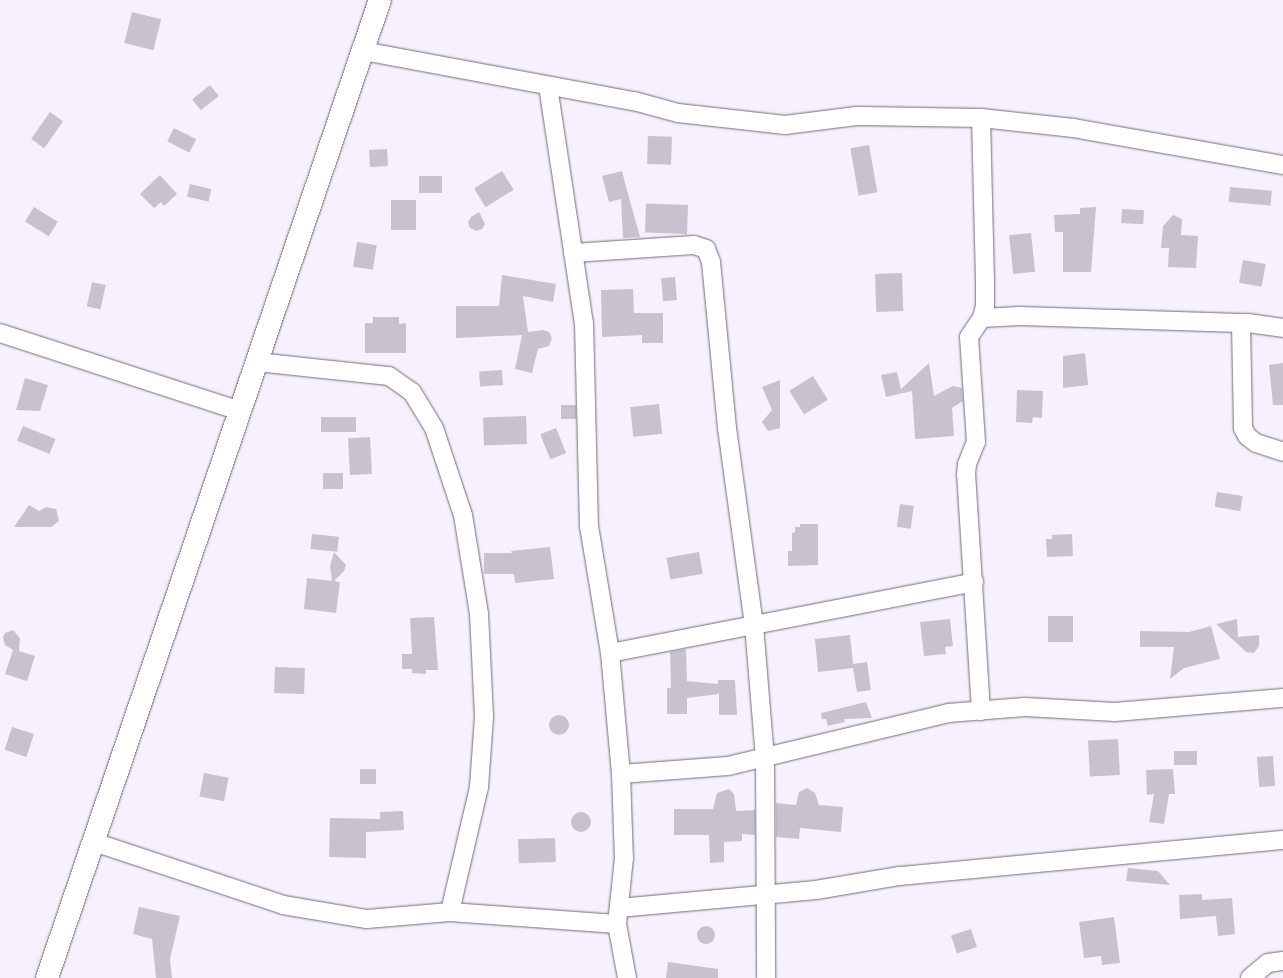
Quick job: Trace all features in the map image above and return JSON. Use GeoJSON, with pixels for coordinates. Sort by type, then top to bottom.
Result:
{"type":"FeatureCollection","features":[{"type":"Feature","properties":{"kind":"main road"},"geometry":{"type":"LineString","coordinates":[[47,978],[380,0]]}},
{"type":"Feature","properties":{"kind":"street"},"geometry":{"type":"LineString","coordinates":[[363,51],[634,101],[678,113],[785,125],[856,116],[981,118],[1073,128],[1283,165]]}},
{"type":"Feature","properties":{"kind":"street"},"geometry":{"type":"LineString","coordinates":[[548,86],[584,323],[589,526],[610,653],[621,774],[624,858],[618,916],[627,978]]}},
{"type":"Feature","properties":{"kind":"street"},"geometry":{"type":"LineString","coordinates":[[981,118],[985,306],[982,318],[969,337],[976,442],[967,464],[966,475],[981,711]]}},
{"type":"Feature","properties":{"kind":"street"},"geometry":{"type":"LineString","coordinates":[[573,253],[694,245],[706,250],[711,262],[727,428],[754,625],[765,758],[766,978]]}},
{"type":"Feature","properties":{"kind":"street"},"geometry":{"type":"LineString","coordinates":[[982,318],[1241,323],[1283,328]]}},
{"type":"Feature","properties":{"kind":"street"},"geometry":{"type":"LineString","coordinates":[[1241,323],[1243,428],[1247,436],[1256,444],[1283,452]]}},
{"type":"Feature","properties":{"kind":"street"},"geometry":{"type":"LineString","coordinates":[[0,333],[240,410]]}},
{"type":"Feature","properties":{"kind":"street"},"geometry":{"type":"LineString","coordinates":[[257,362],[389,376],[412,392],[434,428],[463,515],[479,614],[484,717],[479,787],[450,912]]}},
{"type":"Feature","properties":{"kind":"street"},"geometry":{"type":"LineString","coordinates":[[610,653],[974,582]]}},
{"type":"Feature","properties":{"kind":"street"},"geometry":{"type":"LineString","coordinates":[[621,774],[728,766],[948,713],[1025,708],[1115,712],[1283,698]]}},
{"type":"Feature","properties":{"kind":"street"},"geometry":{"type":"LineString","coordinates":[[94,842],[283,905],[367,919],[450,912],[618,916],[765,894],[816,890],[900,876],[1283,840]]}},
{"type":"Feature","properties":{"kind":"street"},"geometry":{"type":"LineString","coordinates":[[1250,978],[1268,963],[1283,961]]}},
{"type":"Feature","properties":{"kind":"building"},"geometry":{"type":"Polygon","coordinates":[[[132,12],[161,19],[153,50],[124,43],[132,12]]]}},
{"type":"Feature","properties":{"kind":"building"},"geometry":{"type":"Polygon","coordinates":[[[210,85],[219,96],[201,110],[192,99],[210,85]]]}},
{"type":"Feature","properties":{"kind":"building"},"geometry":{"type":"Polygon","coordinates":[[[50,112],[63,121],[44,148],[31,139],[50,112]]]}},
{"type":"Feature","properties":{"kind":"building"},"geometry":{"type":"Polygon","coordinates":[[[174,128],[196,139],[189,153],[167,141],[174,128]]]}},
{"type":"Feature","properties":{"kind":"building"},"geometry":{"type":"Polygon","coordinates":[[[648,136],[672,137],[671,165],[647,164],[648,136]]]}},
{"type":"Feature","properties":{"kind":"building"},"geometry":{"type":"Polygon","coordinates":[[[869,145],[877,192],[859,196],[850,148],[869,145]]]}},
{"type":"Feature","properties":{"kind":"building"},"geometry":{"type":"Polygon","coordinates":[[[387,149],[388,166],[370,167],[369,150],[387,149]]]}},
{"type":"Feature","properties":{"kind":"building"},"geometry":{"type":"Polygon","coordinates":[[[502,171],[514,190],[486,207],[474,188],[502,171]]]}},
{"type":"Feature","properties":{"kind":"building"},"geometry":{"type":"Polygon","coordinates":[[[622,171],[640,237],[623,238],[621,199],[609,202],[602,176],[622,171]]]}},
{"type":"Feature","properties":{"kind":"building"},"geometry":{"type":"Polygon","coordinates":[[[160,175],[177,194],[164,206],[161,202],[154,208],[140,194],[160,175]]]}},
{"type":"Feature","properties":{"kind":"building"},"geometry":{"type":"Polygon","coordinates":[[[419,176],[442,176],[442,193],[419,193],[419,176]]]}},
{"type":"Feature","properties":{"kind":"building"},"geometry":{"type":"Polygon","coordinates":[[[190,184],[211,189],[209,202],[187,197],[190,184]]]}},
{"type":"Feature","properties":{"kind":"building"},"geometry":{"type":"Polygon","coordinates":[[[1230,187],[1272,191],[1271,206],[1229,202],[1230,187]]]}},
{"type":"Feature","properties":{"kind":"building"},"geometry":{"type":"Polygon","coordinates":[[[391,200],[416,200],[416,230],[391,230],[391,200]]]}},
{"type":"Feature","properties":{"kind":"building"},"geometry":{"type":"Polygon","coordinates":[[[646,204],[688,205],[687,234],[645,233],[646,204]]]}},
{"type":"Feature","properties":{"kind":"building"},"geometry":{"type":"Polygon","coordinates":[[[34,207],[58,222],[49,236],[25,221],[34,207]]]}},
{"type":"Feature","properties":{"kind":"building"},"geometry":{"type":"Polygon","coordinates":[[[1096,207],[1091,272],[1063,272],[1063,232],[1055,232],[1054,215],[1080,214],[1080,208],[1096,207]]]}},
{"type":"Feature","properties":{"kind":"building"},"geometry":{"type":"Polygon","coordinates":[[[1122,209],[1144,210],[1143,224],[1121,223],[1122,209]]]}},
{"type":"Feature","properties":{"kind":"building"},"geometry":{"type":"Polygon","coordinates":[[[479,212],[485,224],[482,229],[476,231],[470,228],[468,222],[471,217],[479,212]]]}},
{"type":"Feature","properties":{"kind":"building"},"geometry":{"type":"Polygon","coordinates":[[[1173,215],[1182,219],[1181,235],[1198,236],[1196,268],[1168,267],[1169,248],[1161,248],[1163,226],[1173,215]]]}},
{"type":"Feature","properties":{"kind":"building"},"geometry":{"type":"Polygon","coordinates":[[[1031,233],[1035,272],[1013,274],[1009,235],[1031,233]]]}},
{"type":"Feature","properties":{"kind":"building"},"geometry":{"type":"Polygon","coordinates":[[[357,242],[377,245],[373,270],[353,267],[357,242]]]}},
{"type":"Feature","properties":{"kind":"building"},"geometry":{"type":"Polygon","coordinates":[[[1243,260],[1266,264],[1262,287],[1239,283],[1243,260]]]}},
{"type":"Feature","properties":{"kind":"building"},"geometry":{"type":"Polygon","coordinates":[[[902,273],[903,311],[876,312],[875,274],[902,273]]]}},
{"type":"Feature","properties":{"kind":"building"},"geometry":{"type":"Polygon","coordinates":[[[502,275],[556,284],[553,302],[523,296],[528,332],[543,330],[549,332],[552,338],[549,346],[538,349],[532,373],[515,369],[522,335],[456,338],[456,306],[499,306],[502,275]]]}},
{"type":"Feature","properties":{"kind":"building"},"geometry":{"type":"Polygon","coordinates":[[[675,277],[677,300],[663,301],[661,278],[675,277]]]}},
{"type":"Feature","properties":{"kind":"building"},"geometry":{"type":"Polygon","coordinates":[[[92,282],[106,285],[100,309],[87,306],[92,282]]]}},
{"type":"Feature","properties":{"kind":"building"},"geometry":{"type":"Polygon","coordinates":[[[633,289],[634,313],[663,313],[663,343],[642,343],[642,335],[602,337],[601,290],[633,289]]]}},
{"type":"Feature","properties":{"kind":"building"},"geometry":{"type":"Polygon","coordinates":[[[373,317],[399,317],[399,324],[406,323],[406,353],[365,353],[365,323],[373,323],[373,317]]]}},
{"type":"Feature","properties":{"kind":"building"},"geometry":{"type":"Polygon","coordinates":[[[1085,353],[1088,385],[1063,388],[1063,356],[1085,353]]]}},
{"type":"Feature","properties":{"kind":"building"},"geometry":{"type":"Polygon","coordinates":[[[929,363],[934,396],[953,386],[962,388],[963,401],[952,408],[954,436],[915,439],[912,391],[886,397],[881,375],[897,372],[901,389],[929,363]]]}},
{"type":"Feature","properties":{"kind":"building"},"geometry":{"type":"Polygon","coordinates":[[[1283,363],[1283,405],[1273,405],[1269,365],[1283,363]]]}},
{"type":"Feature","properties":{"kind":"building"},"geometry":{"type":"Polygon","coordinates":[[[502,370],[503,385],[480,387],[479,372],[502,370]]]}},
{"type":"Feature","properties":{"kind":"building"},"geometry":{"type":"Polygon","coordinates":[[[813,376],[828,400],[804,415],[789,391],[813,376]]]}},
{"type":"Feature","properties":{"kind":"building"},"geometry":{"type":"Polygon","coordinates":[[[25,378],[48,385],[40,411],[16,410],[25,378]]]}},
{"type":"Feature","properties":{"kind":"building"},"geometry":{"type":"Polygon","coordinates":[[[780,380],[780,428],[768,431],[762,422],[772,410],[762,387],[780,380]]]}},
{"type":"Feature","properties":{"kind":"building"},"geometry":{"type":"Polygon","coordinates":[[[1017,390],[1043,391],[1042,418],[1033,417],[1032,423],[1016,422],[1017,390]]]}},
{"type":"Feature","properties":{"kind":"building"},"geometry":{"type":"Polygon","coordinates":[[[659,404],[662,434],[633,437],[630,407],[659,404]]]}},
{"type":"Feature","properties":{"kind":"building"},"geometry":{"type":"Polygon","coordinates":[[[561,405],[576,405],[576,419],[561,419],[561,405]]]}},
{"type":"Feature","properties":{"kind":"building"},"geometry":{"type":"Polygon","coordinates":[[[526,416],[527,444],[484,445],[483,418],[526,416]]]}},
{"type":"Feature","properties":{"kind":"building"},"geometry":{"type":"Polygon","coordinates":[[[321,417],[356,417],[356,432],[321,432],[321,417]]]}},
{"type":"Feature","properties":{"kind":"building"},"geometry":{"type":"Polygon","coordinates":[[[23,426],[55,439],[49,454],[17,441],[23,426]]]}},
{"type":"Feature","properties":{"kind":"building"},"geometry":{"type":"Polygon","coordinates":[[[556,428],[566,453],[550,459],[540,434],[556,428]]]}},
{"type":"Feature","properties":{"kind":"building"},"geometry":{"type":"Polygon","coordinates":[[[370,437],[372,474],[350,475],[348,438],[370,437]]]}},
{"type":"Feature","properties":{"kind":"building"},"geometry":{"type":"Polygon","coordinates":[[[323,473],[343,473],[343,489],[323,489],[323,473]]]}},
{"type":"Feature","properties":{"kind":"building"},"geometry":{"type":"Polygon","coordinates":[[[1217,492],[1243,496],[1240,511],[1215,507],[1217,492]]]}},
{"type":"Feature","properties":{"kind":"building"},"geometry":{"type":"Polygon","coordinates":[[[900,504],[914,506],[911,529],[897,527],[900,504]]]}},
{"type":"Feature","properties":{"kind":"building"},"geometry":{"type":"Polygon","coordinates":[[[29,505],[39,511],[46,507],[56,509],[59,521],[51,527],[14,527],[29,505]]]}},
{"type":"Feature","properties":{"kind":"building"},"geometry":{"type":"Polygon","coordinates":[[[800,524],[818,524],[818,565],[788,566],[788,551],[792,551],[792,533],[795,532],[795,527],[800,527],[800,524]]]}},
{"type":"Feature","properties":{"kind":"building"},"geometry":{"type":"Polygon","coordinates":[[[312,534],[339,537],[337,552],[310,549],[312,534]]]}},
{"type":"Feature","properties":{"kind":"building"},"geometry":{"type":"Polygon","coordinates":[[[1072,534],[1073,556],[1047,557],[1046,539],[1052,539],[1052,535],[1072,534]]]}},
{"type":"Feature","properties":{"kind":"building"},"geometry":{"type":"Polygon","coordinates":[[[550,547],[554,579],[515,583],[514,574],[484,574],[484,553],[512,553],[511,551],[550,547]]]}},
{"type":"Feature","properties":{"kind":"building"},"geometry":{"type":"Polygon","coordinates":[[[334,552],[346,565],[344,571],[334,581],[340,582],[336,613],[304,609],[307,578],[332,581],[330,566],[334,552]]]}},
{"type":"Feature","properties":{"kind":"building"},"geometry":{"type":"Polygon","coordinates":[[[699,552],[703,574],[670,579],[667,558],[699,552]]]}},
{"type":"Feature","properties":{"kind":"building"},"geometry":{"type":"Polygon","coordinates":[[[1048,616],[1073,616],[1073,642],[1048,642],[1048,616]]]}},
{"type":"Feature","properties":{"kind":"building"},"geometry":{"type":"Polygon","coordinates":[[[434,617],[438,670],[426,670],[426,674],[412,673],[412,669],[402,669],[402,654],[412,654],[410,618],[434,617]]]}},
{"type":"Feature","properties":{"kind":"building"},"geometry":{"type":"Polygon","coordinates":[[[950,619],[953,646],[945,647],[946,654],[924,656],[920,622],[950,619]]]}},
{"type":"Feature","properties":{"kind":"building"},"geometry":{"type":"Polygon","coordinates":[[[1237,619],[1238,637],[1259,635],[1259,646],[1254,653],[1246,652],[1216,624],[1237,619]]]}},
{"type":"Feature","properties":{"kind":"building"},"geometry":{"type":"Polygon","coordinates":[[[1211,626],[1220,659],[1184,668],[1170,679],[1174,647],[1140,647],[1140,631],[1189,632],[1211,626]]]}},
{"type":"Feature","properties":{"kind":"building"},"geometry":{"type":"Polygon","coordinates":[[[13,630],[20,638],[19,651],[35,656],[27,681],[5,674],[13,650],[5,645],[3,637],[5,633],[13,630]]]}},
{"type":"Feature","properties":{"kind":"building"},"geometry":{"type":"Polygon","coordinates":[[[850,635],[853,664],[867,662],[871,690],[857,692],[853,668],[818,672],[815,639],[850,635]]]}},
{"type":"Feature","properties":{"kind":"building"},"geometry":{"type":"Polygon","coordinates":[[[686,649],[687,681],[718,684],[718,680],[735,680],[737,715],[719,715],[719,694],[687,698],[687,714],[667,714],[667,688],[671,688],[670,652],[686,649]]]}},
{"type":"Feature","properties":{"kind":"building"},"geometry":{"type":"Polygon","coordinates":[[[275,667],[305,668],[304,694],[274,693],[275,667]]]}},
{"type":"Feature","properties":{"kind":"building"},"geometry":{"type":"Polygon","coordinates":[[[866,702],[872,718],[844,719],[845,722],[828,726],[826,719],[822,719],[821,713],[866,702]]]}},
{"type":"Feature","properties":{"kind":"building"},"geometry":{"type":"Polygon","coordinates":[[[559,715],[566,718],[569,725],[566,732],[559,735],[552,732],[549,725],[552,718],[559,715]]]}},
{"type":"Feature","properties":{"kind":"building"},"geometry":{"type":"Polygon","coordinates":[[[12,727],[34,734],[26,757],[5,750],[12,727]]]}},
{"type":"Feature","properties":{"kind":"building"},"geometry":{"type":"Polygon","coordinates":[[[1118,739],[1120,775],[1090,777],[1088,741],[1118,739]]]}},
{"type":"Feature","properties":{"kind":"building"},"geometry":{"type":"Polygon","coordinates":[[[1174,751],[1197,751],[1197,765],[1174,765],[1174,751]]]}},
{"type":"Feature","properties":{"kind":"building"},"geometry":{"type":"Polygon","coordinates":[[[1273,756],[1275,786],[1259,787],[1257,757],[1273,756]]]}},
{"type":"Feature","properties":{"kind":"building"},"geometry":{"type":"Polygon","coordinates":[[[360,769],[376,769],[376,784],[360,784],[360,769]]]}},
{"type":"Feature","properties":{"kind":"building"},"geometry":{"type":"Polygon","coordinates":[[[1173,769],[1175,794],[1169,794],[1164,824],[1149,822],[1154,794],[1147,795],[1146,770],[1173,769]]]}},
{"type":"Feature","properties":{"kind":"building"},"geometry":{"type":"Polygon","coordinates":[[[204,773],[229,778],[224,801],[199,797],[204,773]]]}},
{"type":"Feature","properties":{"kind":"building"},"geometry":{"type":"Polygon","coordinates":[[[807,788],[815,793],[819,805],[843,807],[841,832],[800,828],[799,839],[776,837],[776,803],[796,805],[799,792],[807,788]]]}},
{"type":"Feature","properties":{"kind":"building"},"geometry":{"type":"Polygon","coordinates":[[[729,789],[734,794],[736,811],[755,810],[755,835],[742,834],[742,841],[724,842],[724,862],[710,863],[709,835],[674,835],[674,809],[713,809],[717,793],[729,789]]]}},
{"type":"Feature","properties":{"kind":"building"},"geometry":{"type":"Polygon","coordinates":[[[403,811],[404,830],[366,832],[366,858],[329,857],[330,818],[380,819],[380,812],[403,811]]]}},
{"type":"Feature","properties":{"kind":"building"},"geometry":{"type":"Polygon","coordinates":[[[581,812],[588,815],[591,822],[588,829],[581,832],[574,829],[571,822],[574,815],[581,812]]]}},
{"type":"Feature","properties":{"kind":"building"},"geometry":{"type":"Polygon","coordinates":[[[555,838],[556,862],[519,863],[518,839],[555,838]]]}},
{"type":"Feature","properties":{"kind":"building"},"geometry":{"type":"Polygon","coordinates":[[[1128,868],[1158,871],[1170,885],[1126,881],[1128,868]]]}},
{"type":"Feature","properties":{"kind":"building"},"geometry":{"type":"Polygon","coordinates":[[[1202,894],[1202,900],[1232,898],[1235,934],[1218,936],[1216,916],[1180,919],[1179,895],[1202,894]]]}},
{"type":"Feature","properties":{"kind":"building"},"geometry":{"type":"Polygon","coordinates":[[[139,907],[180,916],[170,959],[172,978],[156,978],[152,939],[133,934],[139,907]]]}},
{"type":"Feature","properties":{"kind":"building"},"geometry":{"type":"Polygon","coordinates":[[[1114,917],[1120,963],[1102,965],[1101,956],[1084,958],[1079,922],[1114,917]]]}},
{"type":"Feature","properties":{"kind":"building"},"geometry":{"type":"Polygon","coordinates":[[[706,926],[710,927],[714,931],[714,939],[710,943],[706,944],[702,943],[698,939],[697,935],[698,931],[702,927],[706,926]]]}},
{"type":"Feature","properties":{"kind":"building"},"geometry":{"type":"Polygon","coordinates":[[[971,929],[977,947],[957,954],[951,935],[971,929]]]}},
{"type":"Feature","properties":{"kind":"building"},"geometry":{"type":"Polygon","coordinates":[[[668,962],[718,969],[718,978],[666,978],[668,962]]]}}]}
